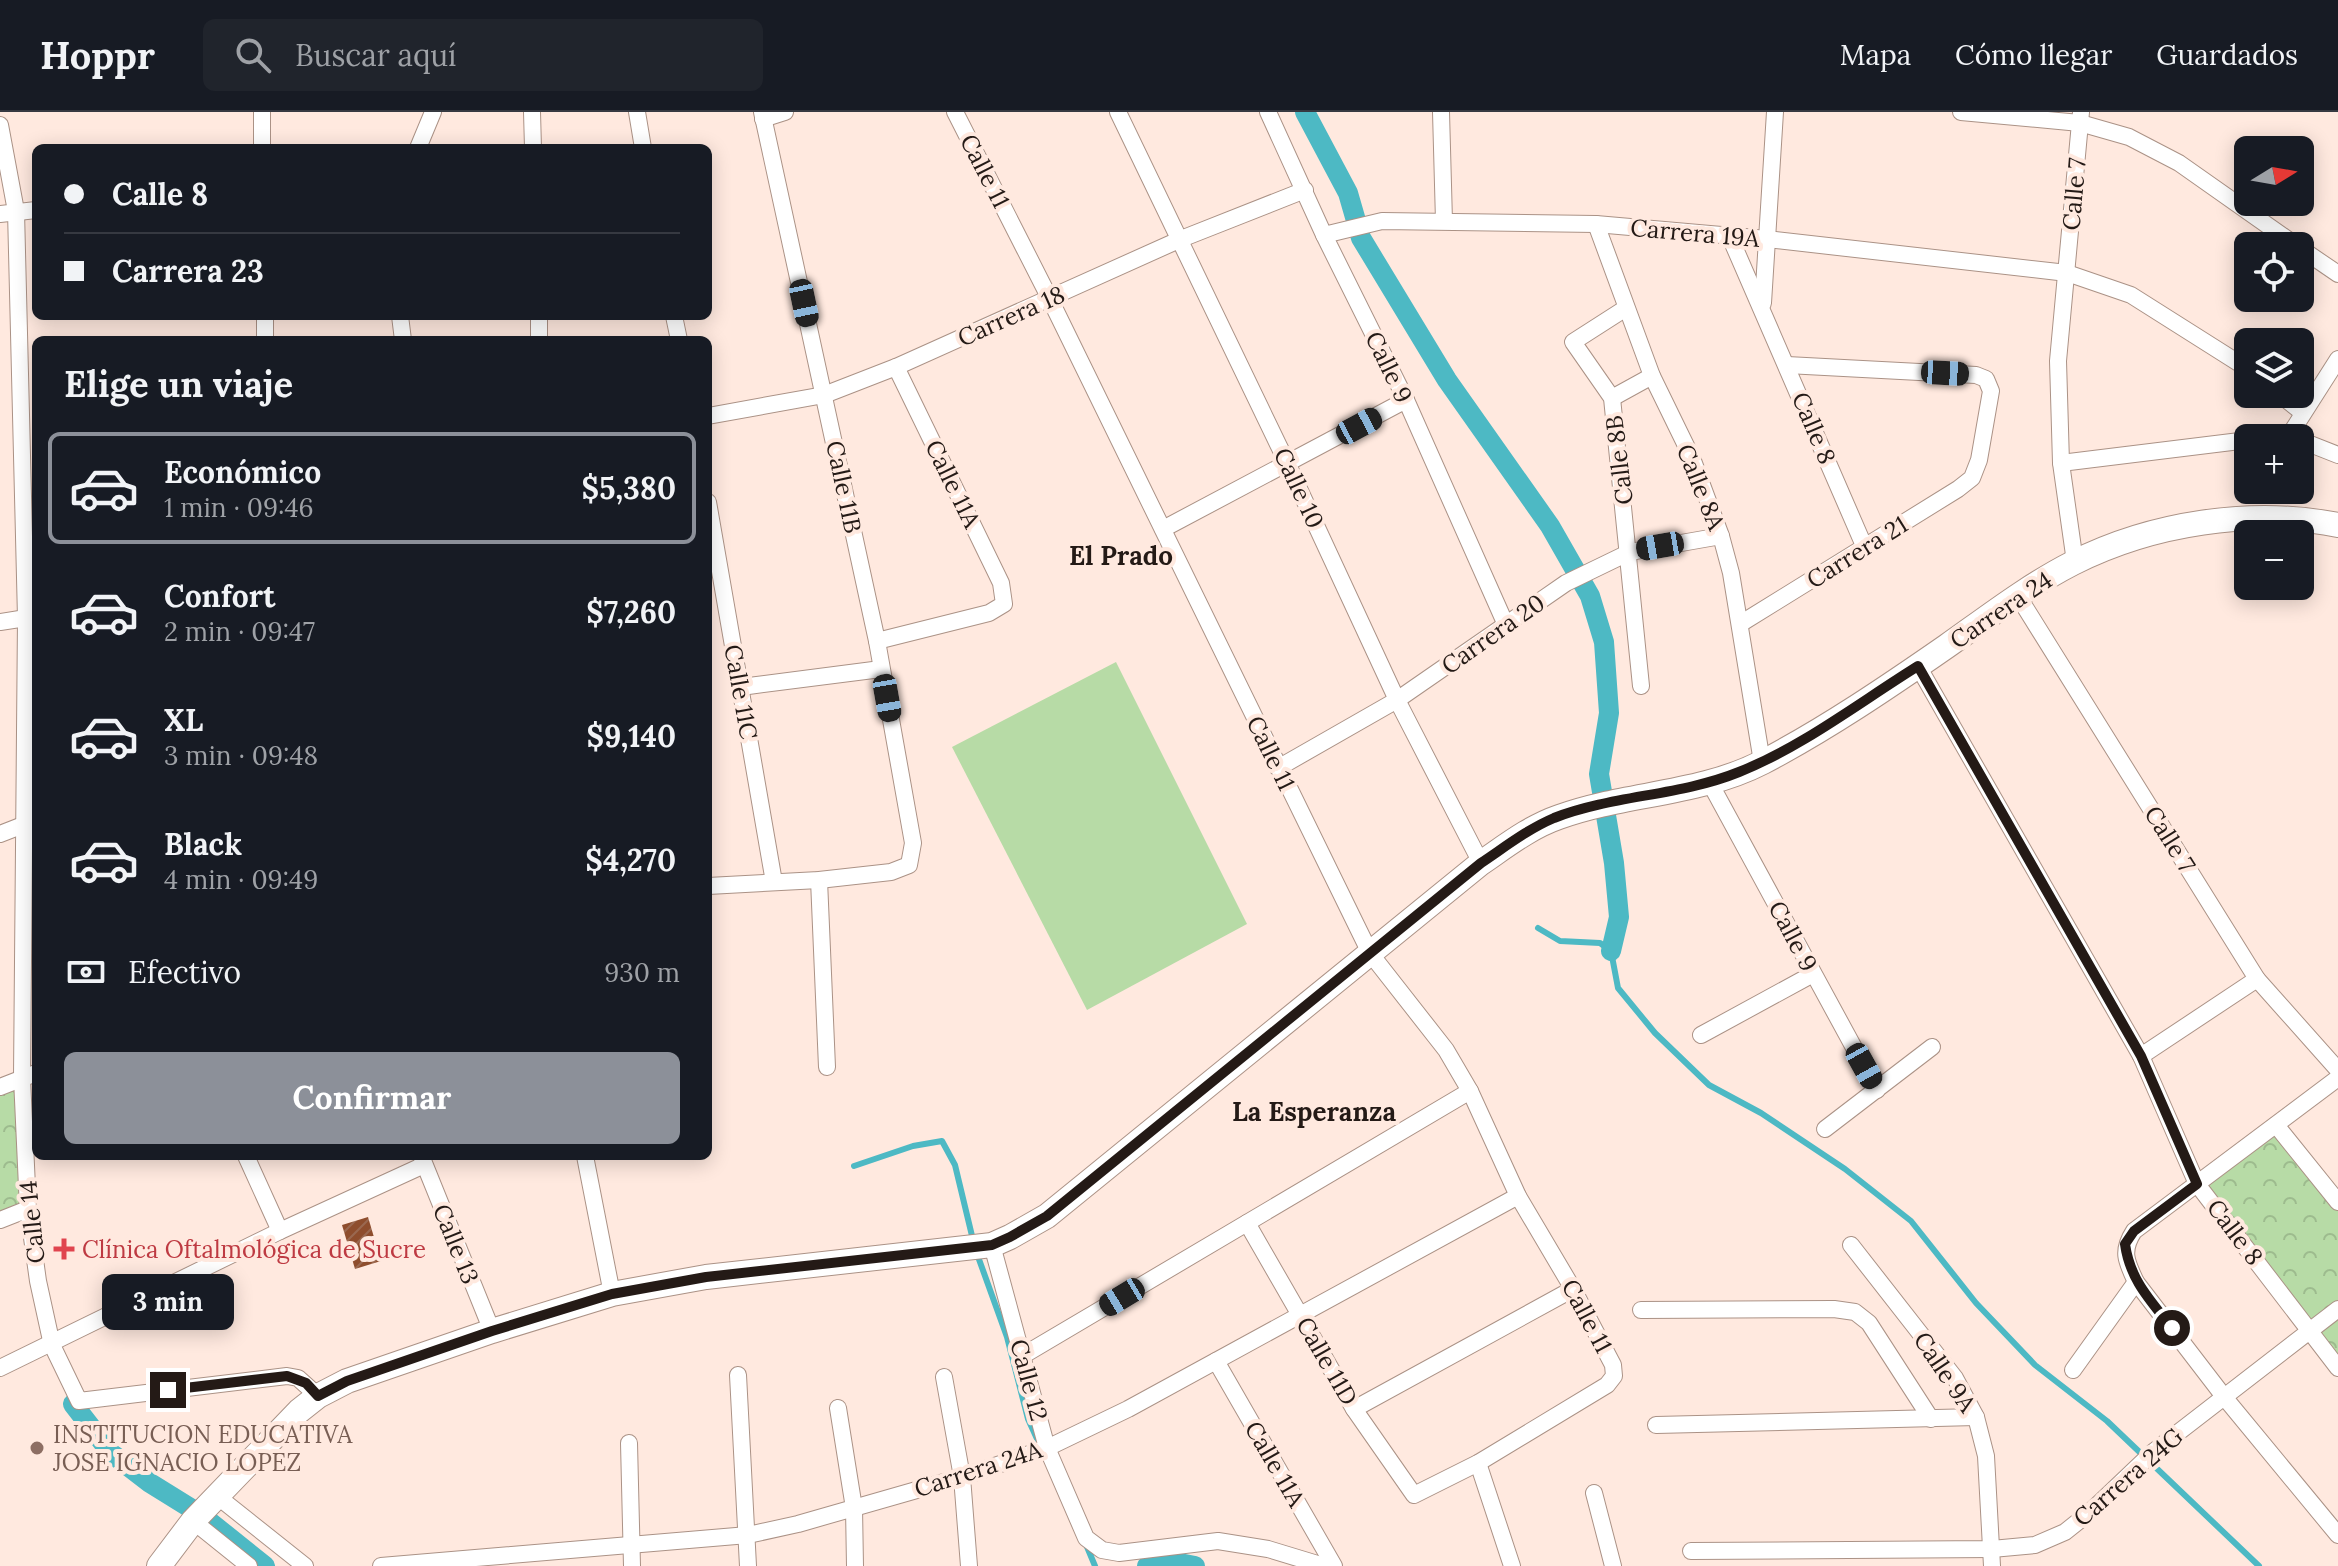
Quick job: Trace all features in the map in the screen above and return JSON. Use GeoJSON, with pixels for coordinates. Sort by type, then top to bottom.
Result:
{"type":"FeatureCollection","features":[{"type":"Feature","properties":{"kind":"street"},"geometry":{"type":"LineString","coordinates":[[262,112],[262,144]]}},
{"type":"Feature","properties":{"kind":"street"},"geometry":{"type":"LineString","coordinates":[[420,144],[433,112]]}},
{"type":"Feature","properties":{"kind":"street"},"geometry":{"type":"LineString","coordinates":[[532,112],[533,144]]}},
{"type":"Feature","properties":{"kind":"street"},"geometry":{"type":"LineString","coordinates":[[637,112],[642,144]]}},
{"type":"Feature","properties":{"kind":"street"},"geometry":{"type":"LineString","coordinates":[[763,116],[785,112]]}},
{"type":"Feature","properties":{"kind":"street","name":"Calle 11"},"geometry":{"type":"LineString","coordinates":[[955,112],[1050,299],[1370,953],[1446,1050],[1470,1091],[1518,1196],[1613,1365],[1614,1376],[1607,1385],[1478,1463]]}},
{"type":"Feature","properties":{"kind":"street","name":"Calle 10"},"geometry":{"type":"LineString","coordinates":[[1118,112],[1181,239],[1397,700],[1481,863]]}},
{"type":"Feature","properties":{"kind":"street","name":"Calle 9"},"geometry":{"type":"LineString","coordinates":[[1268,112],[1324,235],[1406,400],[1506,625]]}},
{"type":"Feature","properties":{"kind":"street"},"geometry":{"type":"LineString","coordinates":[[1441,112],[1444,221]]}},
{"type":"Feature","properties":{"kind":"street","name":"Calle 8"},"geometry":{"type":"LineString","coordinates":[[1763,308],[1775,112]]}},
{"type":"Feature","properties":{"kind":"street"},"geometry":{"type":"LineString","coordinates":[[1961,112],[2081,117],[2179,163],[2277,232]]}},
{"type":"Feature","properties":{"kind":"street","name":"Calle 11B"},"geometry":{"type":"LineString","coordinates":[[763,116],[877,641],[913,843],[909,865],[891,872],[819,880]]}},
{"type":"Feature","properties":{"kind":"street","name":"Calle 7"},"geometry":{"type":"LineString","coordinates":[[2075,562],[2061,463],[2058,361],[2081,117]]}},
{"type":"Feature","properties":{"kind":"street","name":"Calle 14"},"geometry":{"type":"LineString","coordinates":[[0,125],[8,212],[26,618],[28,1209],[38,1281],[52,1345],[79,1401],[287,1376],[306,1383],[318,1396]]}},
{"type":"Feature","properties":{"kind":"street","name":"Carrera 18"},"geometry":{"type":"LineString","coordinates":[[712,415],[824,395],[896,367],[1181,239],[1305,190]]}},
{"type":"Feature","properties":{"kind":"street"},"geometry":{"type":"LineString","coordinates":[[8,212],[32,210]]}},
{"type":"Feature","properties":{"kind":"street","name":"Carrera 19A"},"geometry":{"type":"LineString","coordinates":[[1324,235],[1382,221],[1596,224],[1767,239],[2067,273]]}},
{"type":"Feature","properties":{"kind":"street","name":"Calle 8A"},"geometry":{"type":"LineString","coordinates":[[1596,224],[1652,376],[1692,458],[1721,536],[1740,624],[1762,762]]}},
{"type":"Feature","properties":{"kind":"street","name":"Calle 8"},"geometry":{"type":"LineString","coordinates":[[1730,237],[1865,548]]}},
{"type":"Feature","properties":{"kind":"street"},"geometry":{"type":"LineString","coordinates":[[2314,258],[2338,274]]}},
{"type":"Feature","properties":{"kind":"street"},"geometry":{"type":"LineString","coordinates":[[2067,273],[2131,295],[2234,360]]}},
{"type":"Feature","properties":{"kind":"street","name":"Calle 8B"},"geometry":{"type":"LineString","coordinates":[[1626,308],[1573,342],[1612,398],[1630,552],[1641,686]]}},
{"type":"Feature","properties":{"kind":"street"},"geometry":{"type":"LineString","coordinates":[[2299,424],[2303,413],[2338,359]]}},
{"type":"Feature","properties":{"kind":"street","name":"Carrera 21"},"geometry":{"type":"LineString","coordinates":[[1740,624],[1972,478],[1979,460],[1991,391],[1986,379],[1976,375],[1787,365]]}},
{"type":"Feature","properties":{"kind":"street","name":"Calle 11A"},"geometry":{"type":"LineString","coordinates":[[877,641],[989,613],[1004,604],[1001,583],[896,367]]}},
{"type":"Feature","properties":{"kind":"street"},"geometry":{"type":"LineString","coordinates":[[1612,398],[1652,376]]}},
{"type":"Feature","properties":{"kind":"street"},"geometry":{"type":"LineString","coordinates":[[1163,529],[1406,400]]}},
{"type":"Feature","properties":{"kind":"street"},"geometry":{"type":"LineString","coordinates":[[2297,408],[2303,413]]}},
{"type":"Feature","properties":{"kind":"street"},"geometry":{"type":"LineString","coordinates":[[2061,463],[2234,442]]}},
{"type":"Feature","properties":{"kind":"street"},"geometry":{"type":"LineString","coordinates":[[2314,446],[2338,455]]}},
{"type":"Feature","properties":{"kind":"street","name":"Carrera 24"},"geometry":{"type":"LineString","coordinates":[[159,1566],[193,1521],[299,1411],[318,1396],[347,1381],[612,1294],[706,1277],[977,1247],[1010,1237],[1047,1216],[1481,863],[1537,826],[1577,811],[1710,783],[1762,762],[1918,666],[2018,596],[2075,562],[2131,540],[2220,521],[2268,517],[2307,519],[2338,525]]}},
{"type":"Feature","properties":{"kind":"street","name":"Calle 11C"},"geometry":{"type":"LineString","coordinates":[[712,524],[774,882]]}},
{"type":"Feature","properties":{"kind":"street","name":"Carrera 20"},"geometry":{"type":"LineString","coordinates":[[1278,768],[1397,700],[1566,583],[1630,552],[1721,536]]}},
{"type":"Feature","properties":{"kind":"street","name":"Calle 7"},"geometry":{"type":"LineString","coordinates":[[2018,596],[2257,979],[2338,1070]]}},
{"type":"Feature","properties":{"kind":"street"},"geometry":{"type":"LineString","coordinates":[[0,622],[26,618]]}},
{"type":"Feature","properties":{"kind":"street","name":"Calle 8"},"geometry":{"type":"LineString","coordinates":[[1918,666],[2141,1056],[2197,1184],[2338,1368]]}},
{"type":"Feature","properties":{"kind":"street"},"geometry":{"type":"LineString","coordinates":[[741,687],[881,669]]}},
{"type":"Feature","properties":{"kind":"street","name":"Calle 9"},"geometry":{"type":"LineString","coordinates":[[1710,783],[1877,1090]]}},
{"type":"Feature","properties":{"kind":"street"},"geometry":{"type":"LineString","coordinates":[[0,834],[29,822]]}},
{"type":"Feature","properties":{"kind":"street"},"geometry":{"type":"LineString","coordinates":[[712,886],[819,880],[827,1067]]}},
{"type":"Feature","properties":{"kind":"street"},"geometry":{"type":"LineString","coordinates":[[1701,1035],[1813,974]]}},
{"type":"Feature","properties":{"kind":"street"},"geometry":{"type":"LineString","coordinates":[[2141,1056],[2257,979]]}},
{"type":"Feature","properties":{"kind":"street"},"geometry":{"type":"LineString","coordinates":[[1825,1129],[1932,1047]]}},
{"type":"Feature","properties":{"kind":"street"},"geometry":{"type":"LineString","coordinates":[[0,1087],[29,1076]]}},
{"type":"Feature","properties":{"kind":"street"},"geometry":{"type":"LineString","coordinates":[[2338,1078],[2134,1231],[2125,1244],[2128,1264],[2136,1282],[2225,1398],[2338,1535]]}},
{"type":"Feature","properties":{"kind":"street"},"geometry":{"type":"LineString","coordinates":[[1022,1356],[1470,1091]]}},
{"type":"Feature","properties":{"kind":"street"},"geometry":{"type":"LineString","coordinates":[[2276,1125],[2338,1202]]}},
{"type":"Feature","properties":{"kind":"street"},"geometry":{"type":"LineString","coordinates":[[248,1160],[280,1231]]}},
{"type":"Feature","properties":{"kind":"street"},"geometry":{"type":"LineString","coordinates":[[0,1368],[423,1160]]}},
{"type":"Feature","properties":{"kind":"street","name":"Calle 13"},"geometry":{"type":"LineString","coordinates":[[423,1160],[492,1331]]}},
{"type":"Feature","properties":{"kind":"street"},"geometry":{"type":"LineString","coordinates":[[586,1160],[612,1294]]}},
{"type":"Feature","properties":{"kind":"street","name":"Carrera 24A"},"geometry":{"type":"LineString","coordinates":[[381,1566],[472,1562],[748,1535],[962,1477],[1047,1448],[1128,1409],[1518,1196]]}},
{"type":"Feature","properties":{"kind":"street"},"geometry":{"type":"LineString","coordinates":[[0,1220],[28,1209]]}},
{"type":"Feature","properties":{"kind":"street","name":"Calle 11D"},"geometry":{"type":"LineString","coordinates":[[1247,1223],[1354,1409],[1414,1495],[1478,1463]]}},
{"type":"Feature","properties":{"kind":"street","name":"Calle 9A"},"geometry":{"type":"LineString","coordinates":[[1851,1245],[1955,1378],[1976,1417],[1986,1456],[1992,1558]]}},
{"type":"Feature","properties":{"kind":"street","name":"Calle 12"},"geometry":{"type":"LineString","coordinates":[[977,1247],[1022,1356],[1047,1448],[1086,1538],[1102,1550],[1119,1553],[1218,1541],[1268,1549],[1324,1566]]}},
{"type":"Feature","properties":{"kind":"street"},"geometry":{"type":"LineString","coordinates":[[2073,1370],[2136,1282]]}},
{"type":"Feature","properties":{"kind":"street"},"geometry":{"type":"LineString","coordinates":[[1354,1409],[1573,1289]]}},
{"type":"Feature","properties":{"kind":"street"},"geometry":{"type":"LineString","coordinates":[[1641,1310],[1834,1309],[1855,1312],[1869,1323],[1931,1419]]}},
{"type":"Feature","properties":{"kind":"street","name":"Carrera 24G"},"geometry":{"type":"LineString","coordinates":[[1691,1551],[1992,1558],[2035,1545],[2065,1532],[2153,1452],[2338,1309]]}},
{"type":"Feature","properties":{"kind":"street","name":"Calle 11A"},"geometry":{"type":"LineString","coordinates":[[1216,1361],[1334,1566]]}},
{"type":"Feature","properties":{"kind":"street"},"geometry":{"type":"LineString","coordinates":[[738,1375],[748,1566]]}},
{"type":"Feature","properties":{"kind":"street"},"geometry":{"type":"LineString","coordinates":[[944,1377],[962,1477],[969,1566]]}},
{"type":"Feature","properties":{"kind":"street"},"geometry":{"type":"LineString","coordinates":[[838,1408],[854,1508],[855,1566]]}},
{"type":"Feature","properties":{"kind":"street"},"geometry":{"type":"LineString","coordinates":[[1656,1425],[1976,1417]]}},
{"type":"Feature","properties":{"kind":"street"},"geometry":{"type":"LineString","coordinates":[[629,1443],[632,1566]]}},
{"type":"Feature","properties":{"kind":"street"},"geometry":{"type":"LineString","coordinates":[[1478,1463],[1512,1566]]}},
{"type":"Feature","properties":{"kind":"street"},"geometry":{"type":"LineString","coordinates":[[1594,1493],[1613,1566]]}},
{"type":"Feature","properties":{"kind":"street"},"geometry":{"type":"LineString","coordinates":[[217,1496],[305,1566]]}},
{"type":"Feature","properties":{"kind":"street"},"geometry":{"type":"LineString","coordinates":[[193,1521],[249,1566]]}},
{"type":"Feature","properties":{"kind":"green space"},"geometry":{"type":"Polygon","coordinates":[[[1116,662],[1247,924],[1087,1010],[952,747],[1116,662]]]}},
{"type":"Feature","properties":{"kind":"green space"},"geometry":{"type":"Polygon","coordinates":[[[22,1078],[28,1209],[0,1220],[0,1087],[22,1078]]]}},
{"type":"Feature","properties":{"kind":"green space"},"geometry":{"type":"Polygon","coordinates":[[[2276,1125],[2338,1202],[2338,1368],[2197,1184],[2276,1125]]]}},
{"type":"Feature","properties":{"kind":"building"},"geometry":{"type":"Polygon","coordinates":[[[368,1217],[381,1261],[355,1269],[342,1225],[368,1217]]]}},
{"type":"Feature","properties":{"kind":"waterway"},"geometry":{"type":"LineString","coordinates":[[1305,112],[1348,193],[1361,238],[1447,380],[1550,526],[1590,596],[1604,642],[1609,713],[1599,774],[1614,863],[1619,917],[1611,951]]}},
{"type":"Feature","properties":{"kind":"waterway"},"geometry":{"type":"LineString","coordinates":[[1538,928],[1560,941],[1600,943],[1611,951],[1618,988],[1655,1033],[1709,1085],[1761,1113],[1845,1169],[1911,1221],[1976,1303],[2035,1365],[2107,1421],[2259,1566]]}},
{"type":"Feature","properties":{"kind":"waterway"},"geometry":{"type":"LineString","coordinates":[[854,1166],[913,1146],[942,1141],[955,1165],[973,1240]]}},
{"type":"Feature","properties":{"kind":"waterway"},"geometry":{"type":"LineString","coordinates":[[976,1251],[1007,1337],[1028,1419],[1038,1441]]}},
{"type":"Feature","properties":{"kind":"waterway"},"geometry":{"type":"LineString","coordinates":[[73,1404],[111,1453],[150,1483],[200,1514],[265,1566]]}},
{"type":"Feature","properties":{"kind":"waterway"},"geometry":{"type":"LineString","coordinates":[[1085,1542],[1095,1566]]}},
{"type":"Feature","properties":{"kind":"waterway"},"geometry":{"type":"LineString","coordinates":[[1147,1566],[1169,1561],[1195,1566]]}},
{"type":"Feature","properties":{"kind":"place","name":"Clínica Oftalmológica de Sucre"},"geometry":{"type":"Point","coordinates":[64,1249]}},
{"type":"Feature","properties":{"kind":"place","name":"INSTITUCION EDUCATIVA JOSE IGNACIO LOPEZ"},"geometry":{"type":"Point","coordinates":[37,1448]}},
{"type":"Feature","properties":{"kind":"district","name":"El Prado"},"geometry":{"type":"Point","coordinates":[1121,555]}},
{"type":"Feature","properties":{"kind":"district","name":"La Esperanza"},"geometry":{"type":"Point","coordinates":[1314,1111]}},
{"type":"Feature","properties":{"kind":"route"},"geometry":{"type":"LineString","coordinates":[[168,1390],[287,1376],[306,1383],[318,1396],[347,1381],[612,1294],[706,1277],[992,1245],[1047,1216],[1481,863],[1537,826],[1577,811],[1710,783],[1739,772],[1815,731],[1918,666],[2141,1056],[2197,1184],[2134,1231],[2125,1244],[2128,1264],[2136,1282],[2172,1328]]}}]}
